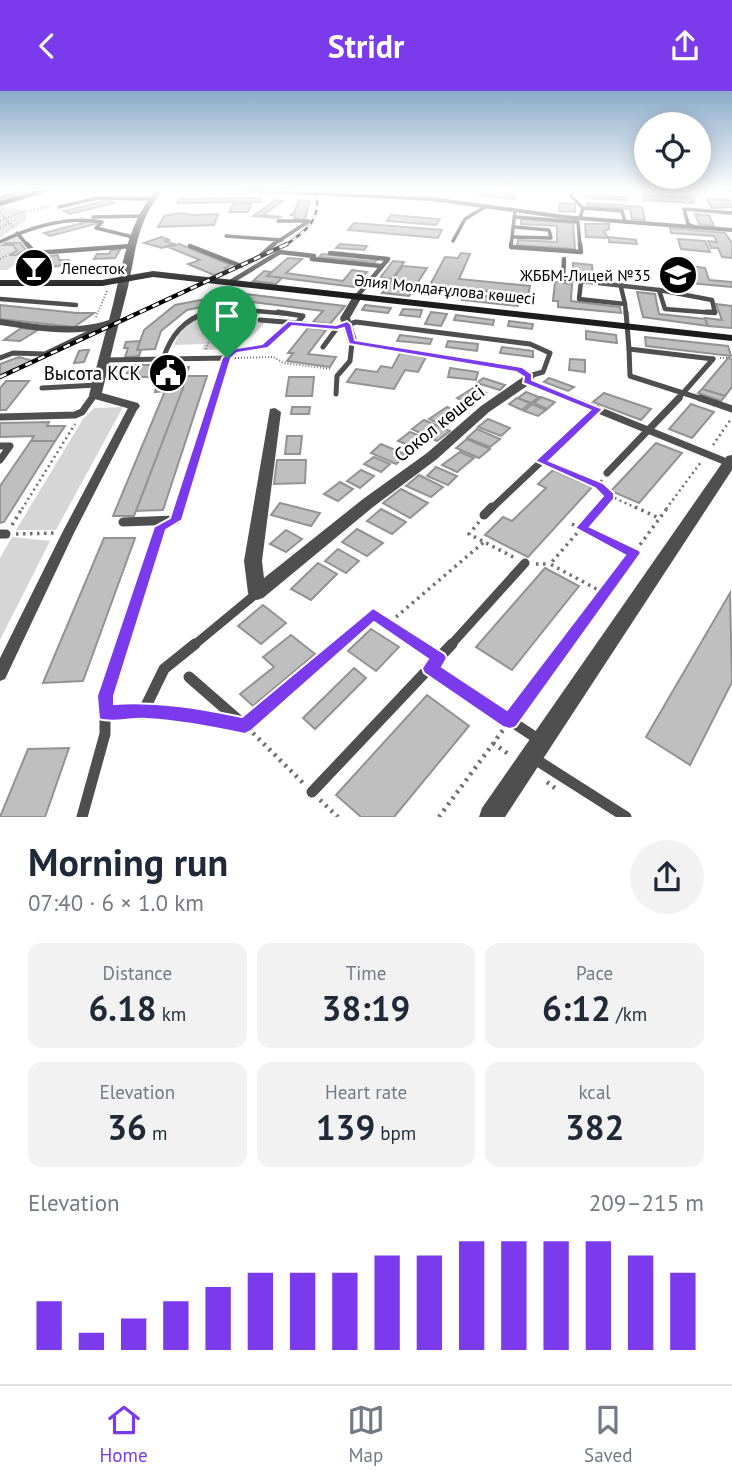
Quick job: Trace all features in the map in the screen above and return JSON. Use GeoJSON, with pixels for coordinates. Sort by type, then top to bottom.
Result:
{"type":"FeatureCollection","features":[{"type":"Feature","properties":{"kind":"main road","name":"Әлия Молдағұлова көшесі"},"geometry":{"type":"LineString","coordinates":[[125,279],[153,274],[232,281],[732,338]]}},
{"type":"Feature","properties":{"kind":"main road"},"geometry":{"type":"LineString","coordinates":[[0,283],[96,284]]}},
{"type":"Feature","properties":{"kind":"street"},"geometry":{"type":"LineString","coordinates":[[0,674],[68,533],[134,406],[96,390],[106,360],[132,242],[141,224]]}},
{"type":"Feature","properties":{"kind":"street"},"geometry":{"type":"LineString","coordinates":[[651,224],[732,230]]}},
{"type":"Feature","properties":{"kind":"street"},"geometry":{"type":"LineString","coordinates":[[96,284],[125,279]]}},
{"type":"Feature","properties":{"kind":"street"},"geometry":{"type":"LineString","coordinates":[[352,342],[342,326],[358,295]]}},
{"type":"Feature","properties":{"kind":"street"},"geometry":{"type":"LineString","coordinates":[[0,322],[96,329],[113,322]]}},
{"type":"Feature","properties":{"kind":"street","name":"Сокол көшесі"},"geometry":{"type":"LineString","coordinates":[[257,593],[368,503],[432,456],[485,409],[528,379],[519,369],[352,342]]}},
{"type":"Feature","properties":{"kind":"street"},"geometry":{"type":"LineString","coordinates":[[257,593],[253,561],[275,412]]}},
{"type":"Feature","properties":{"kind":"street"},"geometry":{"type":"LineString","coordinates":[[491,817],[731,461]]}},
{"type":"Feature","properties":{"kind":"lane"},"geometry":{"type":"LineString","coordinates":[[0,243],[17,233],[60,224]]}},
{"type":"Feature","properties":{"kind":"lane"},"geometry":{"type":"LineString","coordinates":[[100,224],[96,228],[132,242]]}},
{"type":"Feature","properties":{"kind":"lane"},"geometry":{"type":"LineString","coordinates":[[210,279],[242,266],[305,224]]}},
{"type":"Feature","properties":{"kind":"lane"},"geometry":{"type":"LineString","coordinates":[[453,241],[461,224]]}},
{"type":"Feature","properties":{"kind":"lane"},"geometry":{"type":"LineString","coordinates":[[515,224],[511,247],[581,252],[578,224]]}},
{"type":"Feature","properties":{"kind":"lane"},"geometry":{"type":"LineString","coordinates":[[688,224],[695,227]]}},
{"type":"Feature","properties":{"kind":"lane"},"geometry":{"type":"LineString","coordinates":[[513,237],[551,238],[549,230],[515,227]]}},
{"type":"Feature","properties":{"kind":"lane"},"geometry":{"type":"LineString","coordinates":[[17,233],[35,253]]}},
{"type":"Feature","properties":{"kind":"lane"},"geometry":{"type":"LineString","coordinates":[[226,236],[283,240]]}},
{"type":"Feature","properties":{"kind":"lane"},"geometry":{"type":"LineString","coordinates":[[20,263],[35,253],[132,242]]}},
{"type":"Feature","properties":{"kind":"lane"},"geometry":{"type":"LineString","coordinates":[[190,246],[242,266]]}},
{"type":"Feature","properties":{"kind":"lane"},"geometry":{"type":"LineString","coordinates":[[232,281],[280,252],[314,256],[312,259],[381,266]]}},
{"type":"Feature","properties":{"kind":"lane"},"geometry":{"type":"LineString","coordinates":[[330,253],[388,258],[358,295]]}},
{"type":"Feature","properties":{"kind":"lane"},"geometry":{"type":"LineString","coordinates":[[564,260],[563,279],[620,283],[659,289],[712,300],[715,313],[666,309],[659,289]]}},
{"type":"Feature","properties":{"kind":"lane"},"geometry":{"type":"LineString","coordinates":[[581,281],[579,299],[625,304]]}},
{"type":"Feature","properties":{"kind":"lane"},"geometry":{"type":"LineString","coordinates":[[620,283],[625,304],[630,376],[732,409]]}},
{"type":"Feature","properties":{"kind":"lane"},"geometry":{"type":"LineString","coordinates":[[0,299],[76,305]]}},
{"type":"Feature","properties":{"kind":"lane"},"geometry":{"type":"LineString","coordinates":[[163,359],[172,335],[196,314],[243,308],[303,316],[294,323]]}},
{"type":"Feature","properties":{"kind":"lane"},"geometry":{"type":"LineString","coordinates":[[260,320],[342,326],[373,324],[530,344],[550,353],[543,372],[528,379]]}},
{"type":"Feature","properties":{"kind":"lane"},"geometry":{"type":"LineString","coordinates":[[323,347],[342,326]]}},
{"type":"Feature","properties":{"kind":"lane"},"geometry":{"type":"LineString","coordinates":[[0,358],[13,353],[45,354],[96,329]]}},
{"type":"Feature","properties":{"kind":"lane"},"geometry":{"type":"LineString","coordinates":[[336,394],[337,376],[344,370],[353,353],[352,342]]}},
{"type":"Feature","properties":{"kind":"lane"},"geometry":{"type":"LineString","coordinates":[[607,473],[713,359],[629,349]]}},
{"type":"Feature","properties":{"kind":"lane"},"geometry":{"type":"LineString","coordinates":[[82,817],[105,734],[106,696],[161,527],[176,520],[227,358],[106,360]]}},
{"type":"Feature","properties":{"kind":"lane"},"geometry":{"type":"LineString","coordinates":[[528,379],[647,432],[706,455],[731,461]]}},
{"type":"Feature","properties":{"kind":"lane"},"geometry":{"type":"LineString","coordinates":[[42,388],[96,390]]}},
{"type":"Feature","properties":{"kind":"lane"},"geometry":{"type":"LineString","coordinates":[[0,417],[66,417],[82,412],[96,390]]}},
{"type":"Feature","properties":{"kind":"lane"},"geometry":{"type":"LineString","coordinates":[[484,515],[597,409]]}},
{"type":"Feature","properties":{"kind":"lane"},"geometry":{"type":"LineString","coordinates":[[0,446],[10,446],[0,460]]}},
{"type":"Feature","properties":{"kind":"lane"},"geometry":{"type":"LineString","coordinates":[[123,522],[176,520]]}},
{"type":"Feature","properties":{"kind":"lane"},"geometry":{"type":"LineString","coordinates":[[312,792],[525,563]]}},
{"type":"Feature","properties":{"kind":"lane"},"geometry":{"type":"LineString","coordinates":[[144,710],[164,669],[257,593]]}},
{"type":"Feature","properties":{"kind":"lane"},"geometry":{"type":"LineString","coordinates":[[245,725],[373,614],[439,658]]}},
{"type":"Feature","properties":{"kind":"lane"},"geometry":{"type":"LineString","coordinates":[[430,668],[510,721],[536,749],[626,817]]}},
{"type":"Feature","properties":{"kind":"lane"},"geometry":{"type":"LineString","coordinates":[[189,677],[245,725]]}},
{"type":"Feature","properties":{"kind":"lane"},"geometry":{"type":"LineString","coordinates":[[105,713],[144,710],[200,716],[245,725]]}},
{"type":"Feature","properties":{"kind":"path"},"geometry":{"type":"LineString","coordinates":[[10,224],[17,233]]}},
{"type":"Feature","properties":{"kind":"path"},"geometry":{"type":"LineString","coordinates":[[0,253],[8,255],[0,259]]}},
{"type":"Feature","properties":{"kind":"path"},"geometry":{"type":"LineString","coordinates":[[96,329],[108,289]]}},
{"type":"Feature","properties":{"kind":"path"},"geometry":{"type":"LineString","coordinates":[[202,358],[214,328],[223,325],[243,308]]}},
{"type":"Feature","properties":{"kind":"path"},"geometry":{"type":"LineString","coordinates":[[227,358],[234,351],[264,347],[294,323]]}},
{"type":"Feature","properties":{"kind":"path"},"geometry":{"type":"LineString","coordinates":[[227,358],[272,358],[284,363],[344,370]]}},
{"type":"Feature","properties":{"kind":"path"},"geometry":{"type":"LineString","coordinates":[[3,534],[82,412]]}},
{"type":"Feature","properties":{"kind":"path"},"geometry":{"type":"LineString","coordinates":[[439,817],[732,417]]}},
{"type":"Feature","properties":{"kind":"path"},"geometry":{"type":"LineString","coordinates":[[541,461],[599,485],[610,496],[659,518]]}},
{"type":"Feature","properties":{"kind":"path"},"geometry":{"type":"LineString","coordinates":[[599,485],[607,473]]}},
{"type":"Feature","properties":{"kind":"path"},"geometry":{"type":"LineString","coordinates":[[550,564],[610,496]]}},
{"type":"Feature","properties":{"kind":"path"},"geometry":{"type":"LineString","coordinates":[[484,515],[468,534],[525,563],[550,564],[604,593]]}},
{"type":"Feature","properties":{"kind":"path"},"geometry":{"type":"LineString","coordinates":[[572,524],[634,553]]}},
{"type":"Feature","properties":{"kind":"path"},"geometry":{"type":"LineString","coordinates":[[3,534],[68,533]]}},
{"type":"Feature","properties":{"kind":"path"},"geometry":{"type":"LineString","coordinates":[[388,624],[484,542]]}},
{"type":"Feature","properties":{"kind":"path"},"geometry":{"type":"LineString","coordinates":[[245,725],[338,817]]}},
{"type":"Feature","properties":{"kind":"shaded area"},"geometry":{"type":"Polygon","coordinates":[[[0,224],[20,224],[0,238],[0,224]]]}},
{"type":"Feature","properties":{"kind":"shaded area"},"geometry":{"type":"Polygon","coordinates":[[[16,235],[32,254],[7,270],[0,270],[0,245],[16,235]]]}},
{"type":"Feature","properties":{"kind":"shaded area"},"geometry":{"type":"Polygon","coordinates":[[[237,309],[261,312],[253,321],[265,323],[251,337],[230,347],[202,350],[204,344],[174,345],[185,328],[200,318],[237,309]]]}},
{"type":"Feature","properties":{"kind":"shaded area"},"geometry":{"type":"Polygon","coordinates":[[[123,407],[56,530],[16,530],[83,419],[94,408],[123,407]]]}},
{"type":"Feature","properties":{"kind":"shaded area"},"geometry":{"type":"Polygon","coordinates":[[[12,537],[50,541],[0,640],[0,558],[12,537]]]}},
{"type":"Feature","properties":{"kind":"building"},"geometry":{"type":"Polygon","coordinates":[[[79,224],[96,224],[50,236],[44,233],[79,224]]]}},
{"type":"Feature","properties":{"kind":"building"},"geometry":{"type":"Polygon","coordinates":[[[160,224],[214,224],[214,225],[158,227],[160,224]]]}},
{"type":"Feature","properties":{"kind":"building"},"geometry":{"type":"Polygon","coordinates":[[[353,224],[365,224],[442,230],[438,238],[348,230],[353,224]]]}},
{"type":"Feature","properties":{"kind":"building"},"geometry":{"type":"Polygon","coordinates":[[[521,224],[573,224],[575,249],[517,245],[518,240],[557,242],[557,226],[521,224]]]}},
{"type":"Feature","properties":{"kind":"building"},"geometry":{"type":"Polygon","coordinates":[[[585,224],[609,224],[609,229],[604,231],[608,238],[586,237],[585,224]]]}},
{"type":"Feature","properties":{"kind":"building"},"geometry":{"type":"Polygon","coordinates":[[[670,228],[725,233],[732,243],[732,258],[722,257],[718,248],[711,248],[708,241],[717,242],[714,236],[671,233],[670,228]]]}},
{"type":"Feature","properties":{"kind":"building"},"geometry":{"type":"Polygon","coordinates":[[[161,237],[174,244],[162,248],[144,243],[161,237]]]}},
{"type":"Feature","properties":{"kind":"building"},"geometry":{"type":"Polygon","coordinates":[[[609,237],[636,240],[637,244],[609,242],[609,237]]]}},
{"type":"Feature","properties":{"kind":"building"},"geometry":{"type":"Polygon","coordinates":[[[678,239],[705,241],[710,252],[681,249],[678,239]]]}},
{"type":"Feature","properties":{"kind":"building"},"geometry":{"type":"Polygon","coordinates":[[[20,243],[26,250],[9,255],[17,251],[13,245],[3,245],[20,243]]]}},
{"type":"Feature","properties":{"kind":"building"},"geometry":{"type":"Polygon","coordinates":[[[179,244],[231,265],[225,268],[229,270],[214,275],[188,264],[200,260],[168,247],[179,244]]]}},
{"type":"Feature","properties":{"kind":"building"},"geometry":{"type":"Polygon","coordinates":[[[340,244],[367,246],[364,250],[336,248],[340,244]]]}},
{"type":"Feature","properties":{"kind":"building"},"geometry":{"type":"Polygon","coordinates":[[[111,250],[120,250],[115,258],[94,259],[97,254],[109,254],[111,250]]]}},
{"type":"Feature","properties":{"kind":"building"},"geometry":{"type":"Polygon","coordinates":[[[461,253],[470,254],[459,279],[530,286],[528,296],[430,285],[445,257],[458,258],[461,253]]]}},
{"type":"Feature","properties":{"kind":"building"},"geometry":{"type":"Polygon","coordinates":[[[322,254],[378,259],[375,262],[319,257],[322,254]]]}},
{"type":"Feature","properties":{"kind":"building"},"geometry":{"type":"Polygon","coordinates":[[[58,255],[59,260],[70,260],[59,266],[33,269],[24,265],[39,260],[40,257],[58,255]]]}},
{"type":"Feature","properties":{"kind":"building"},"geometry":{"type":"Polygon","coordinates":[[[288,258],[302,259],[286,273],[343,281],[352,270],[367,272],[354,287],[267,276],[288,258]]]}},
{"type":"Feature","properties":{"kind":"building"},"geometry":{"type":"Polygon","coordinates":[[[393,261],[404,262],[392,279],[380,278],[393,261]]]}},
{"type":"Feature","properties":{"kind":"building"},"geometry":{"type":"Polygon","coordinates":[[[573,263],[592,265],[593,279],[573,277],[573,263]]]}},
{"type":"Feature","properties":{"kind":"building"},"geometry":{"type":"Polygon","coordinates":[[[403,266],[427,268],[409,296],[382,293],[403,266]]]}},
{"type":"Feature","properties":{"kind":"building"},"geometry":{"type":"Polygon","coordinates":[[[689,266],[705,268],[709,280],[732,282],[732,287],[668,281],[666,276],[693,279],[689,266]]]}},
{"type":"Feature","properties":{"kind":"building"},"geometry":{"type":"Polygon","coordinates":[[[264,271],[271,272],[267,276],[282,278],[276,284],[253,281],[264,271]]]}},
{"type":"Feature","properties":{"kind":"building"},"geometry":{"type":"Polygon","coordinates":[[[555,282],[572,284],[571,301],[620,307],[621,313],[558,307],[558,301],[553,301],[555,282]]]}},
{"type":"Feature","properties":{"kind":"building"},"geometry":{"type":"Polygon","coordinates":[[[637,292],[655,294],[659,314],[705,319],[708,326],[643,317],[637,292]]]}},
{"type":"Feature","properties":{"kind":"building"},"geometry":{"type":"Polygon","coordinates":[[[237,293],[345,306],[330,324],[313,322],[323,311],[236,300],[187,310],[161,331],[155,349],[137,350],[144,330],[175,305],[237,293]]]}},
{"type":"Feature","properties":{"kind":"building"},"geometry":{"type":"Polygon","coordinates":[[[477,295],[519,299],[518,306],[462,300],[464,296],[476,298],[477,295]]]}},
{"type":"Feature","properties":{"kind":"building"},"geometry":{"type":"Polygon","coordinates":[[[716,304],[732,306],[732,328],[708,326],[705,318],[722,320],[716,304]]]}},
{"type":"Feature","properties":{"kind":"building"},"geometry":{"type":"Polygon","coordinates":[[[0,305],[94,313],[74,327],[0,319],[0,305]]]}},
{"type":"Feature","properties":{"kind":"building"},"geometry":{"type":"Polygon","coordinates":[[[365,305],[391,308],[388,313],[362,310],[365,305]]]}},
{"type":"Feature","properties":{"kind":"building"},"geometry":{"type":"Polygon","coordinates":[[[403,309],[422,310],[420,317],[400,315],[403,309]]]}},
{"type":"Feature","properties":{"kind":"building"},"geometry":{"type":"Polygon","coordinates":[[[431,312],[447,314],[441,326],[425,324],[431,312]]]}},
{"type":"Feature","properties":{"kind":"building"},"geometry":{"type":"Polygon","coordinates":[[[456,315],[494,320],[493,325],[454,320],[456,315]]]}},
{"type":"Feature","properties":{"kind":"building"},"geometry":{"type":"Polygon","coordinates":[[[509,321],[533,324],[532,329],[508,326],[509,321]]]}},
{"type":"Feature","properties":{"kind":"building"},"geometry":{"type":"Polygon","coordinates":[[[21,328],[38,330],[20,341],[4,340],[21,328]]]}},
{"type":"Feature","properties":{"kind":"building"},"geometry":{"type":"Polygon","coordinates":[[[308,328],[326,330],[308,354],[336,357],[330,367],[287,361],[293,353],[288,353],[308,328]]]}},
{"type":"Feature","properties":{"kind":"building"},"geometry":{"type":"Polygon","coordinates":[[[586,331],[616,335],[617,343],[586,339],[586,331]]]}},
{"type":"Feature","properties":{"kind":"building"},"geometry":{"type":"Polygon","coordinates":[[[400,335],[432,339],[430,344],[397,341],[400,335]]]}},
{"type":"Feature","properties":{"kind":"building"},"geometry":{"type":"Polygon","coordinates":[[[645,337],[728,346],[731,356],[646,346],[645,337]]]}},
{"type":"Feature","properties":{"kind":"building"},"geometry":{"type":"Polygon","coordinates":[[[140,341],[137,350],[141,350],[139,356],[125,357],[128,348],[124,348],[126,342],[140,341]]]}},
{"type":"Feature","properties":{"kind":"building"},"geometry":{"type":"Polygon","coordinates":[[[448,341],[478,344],[477,351],[446,347],[448,341]]]}},
{"type":"Feature","properties":{"kind":"building"},"geometry":{"type":"Polygon","coordinates":[[[502,347],[533,351],[533,357],[500,353],[502,347]]]}},
{"type":"Feature","properties":{"kind":"building"},"geometry":{"type":"Polygon","coordinates":[[[89,350],[84,362],[74,363],[79,351],[89,350]]]}},
{"type":"Feature","properties":{"kind":"building"},"geometry":{"type":"Polygon","coordinates":[[[400,353],[426,357],[418,372],[405,370],[394,389],[347,382],[356,369],[377,372],[381,366],[392,368],[400,353]]]}},
{"type":"Feature","properties":{"kind":"building"},"geometry":{"type":"Polygon","coordinates":[[[19,357],[33,361],[0,375],[0,364],[19,357]]]}},
{"type":"Feature","properties":{"kind":"building"},"geometry":{"type":"Polygon","coordinates":[[[728,358],[732,359],[732,387],[725,396],[702,389],[728,358]]]}},
{"type":"Feature","properties":{"kind":"building"},"geometry":{"type":"Polygon","coordinates":[[[570,359],[585,360],[585,372],[569,370],[570,359]]]}},
{"type":"Feature","properties":{"kind":"building"},"geometry":{"type":"Polygon","coordinates":[[[156,362],[166,362],[165,365],[182,362],[180,367],[189,367],[185,377],[138,377],[139,375],[127,373],[134,365],[155,365],[156,362]]]}},
{"type":"Feature","properties":{"kind":"building"},"geometry":{"type":"Polygon","coordinates":[[[450,368],[478,372],[476,380],[448,377],[450,368]]]}},
{"type":"Feature","properties":{"kind":"building"},"geometry":{"type":"Polygon","coordinates":[[[187,376],[207,376],[163,510],[136,511],[187,376]]]}},
{"type":"Feature","properties":{"kind":"building"},"geometry":{"type":"Polygon","coordinates":[[[289,377],[314,377],[312,396],[286,396],[289,377]]]}},
{"type":"Feature","properties":{"kind":"building"},"geometry":{"type":"Polygon","coordinates":[[[483,378],[505,385],[500,390],[477,383],[483,378]]]}},
{"type":"Feature","properties":{"kind":"building"},"geometry":{"type":"Polygon","coordinates":[[[549,378],[574,387],[568,391],[544,382],[549,378]]]}},
{"type":"Feature","properties":{"kind":"building"},"geometry":{"type":"Polygon","coordinates":[[[6,381],[29,381],[6,410],[0,410],[0,388],[6,381]]]}},
{"type":"Feature","properties":{"kind":"building"},"geometry":{"type":"Polygon","coordinates":[[[156,388],[183,388],[134,516],[113,516],[165,391],[155,392],[156,388]]]}},
{"type":"Feature","properties":{"kind":"building"},"geometry":{"type":"Polygon","coordinates":[[[473,388],[486,393],[470,404],[457,398],[473,388]]]}},
{"type":"Feature","properties":{"kind":"building"},"geometry":{"type":"Polygon","coordinates":[[[702,389],[725,396],[721,401],[698,393],[702,389]]]}},
{"type":"Feature","properties":{"kind":"building"},"geometry":{"type":"Polygon","coordinates":[[[526,392],[539,397],[531,403],[518,398],[526,392]]]}},
{"type":"Feature","properties":{"kind":"building"},"geometry":{"type":"Polygon","coordinates":[[[604,393],[651,409],[641,420],[593,402],[604,393]]]}},
{"type":"Feature","properties":{"kind":"building"},"geometry":{"type":"Polygon","coordinates":[[[541,397],[555,402],[547,409],[534,403],[541,397]]]}},
{"type":"Feature","properties":{"kind":"building"},"geometry":{"type":"Polygon","coordinates":[[[517,398],[530,403],[522,410],[509,404],[517,398]]]}},
{"type":"Feature","properties":{"kind":"building"},"geometry":{"type":"Polygon","coordinates":[[[532,404],[546,410],[538,416],[524,411],[532,404]]]}},
{"type":"Feature","properties":{"kind":"building"},"geometry":{"type":"Polygon","coordinates":[[[691,404],[714,412],[692,438],[669,429],[691,404]]]}},
{"type":"Feature","properties":{"kind":"building"},"geometry":{"type":"Polygon","coordinates":[[[292,407],[310,407],[309,414],[291,414],[292,407]]]}},
{"type":"Feature","properties":{"kind":"building"},"geometry":{"type":"Polygon","coordinates":[[[447,407],[462,414],[445,426],[429,419],[447,407]]]}},
{"type":"Feature","properties":{"kind":"building"},"geometry":{"type":"Polygon","coordinates":[[[488,419],[510,428],[501,436],[478,427],[488,419]]]}},
{"type":"Feature","properties":{"kind":"building"},"geometry":{"type":"Polygon","coordinates":[[[424,420],[450,431],[437,441],[412,429],[424,420]]]}},
{"type":"Feature","properties":{"kind":"building"},"geometry":{"type":"Polygon","coordinates":[[[49,422],[47,426],[65,426],[55,441],[31,441],[34,436],[0,437],[0,423],[49,422]]]}},
{"type":"Feature","properties":{"kind":"building"},"geometry":{"type":"Polygon","coordinates":[[[477,429],[500,439],[490,447],[467,438],[477,429]]]}},
{"type":"Feature","properties":{"kind":"building"},"geometry":{"type":"Polygon","coordinates":[[[410,432],[423,437],[411,446],[398,441],[410,432]]]}},
{"type":"Feature","properties":{"kind":"building"},"geometry":{"type":"Polygon","coordinates":[[[287,436],[302,436],[300,454],[285,454],[287,436]]]}},
{"type":"Feature","properties":{"kind":"building"},"geometry":{"type":"Polygon","coordinates":[[[467,439],[490,449],[479,458],[456,448],[467,439]]]}},
{"type":"Feature","properties":{"kind":"building"},"geometry":{"type":"Polygon","coordinates":[[[31,441],[55,441],[4,522],[0,523],[0,486],[31,441]]]}},
{"type":"Feature","properties":{"kind":"building"},"geometry":{"type":"Polygon","coordinates":[[[656,443],[682,453],[639,503],[611,491],[656,443]]]}},
{"type":"Feature","properties":{"kind":"building"},"geometry":{"type":"Polygon","coordinates":[[[381,444],[407,455],[396,464],[371,453],[381,444]]]}},
{"type":"Feature","properties":{"kind":"building"},"geometry":{"type":"Polygon","coordinates":[[[460,452],[474,458],[457,472],[442,465],[460,452]]]}},
{"type":"Feature","properties":{"kind":"building"},"geometry":{"type":"Polygon","coordinates":[[[374,457],[390,464],[381,472],[364,464],[374,457]]]}},
{"type":"Feature","properties":{"kind":"building"},"geometry":{"type":"Polygon","coordinates":[[[277,460],[306,460],[305,483],[274,484],[277,460]]]}},
{"type":"Feature","properties":{"kind":"building"},"geometry":{"type":"Polygon","coordinates":[[[436,467],[457,476],[448,485],[427,476],[436,467]]]}},
{"type":"Feature","properties":{"kind":"building"},"geometry":{"type":"Polygon","coordinates":[[[361,470],[374,476],[360,488],[347,481],[361,470]]]}},
{"type":"Feature","properties":{"kind":"building"},"geometry":{"type":"Polygon","coordinates":[[[553,470],[592,487],[528,557],[485,535],[503,517],[512,521],[546,488],[538,484],[553,470]]]}},
{"type":"Feature","properties":{"kind":"building"},"geometry":{"type":"Polygon","coordinates":[[[419,475],[443,487],[431,497],[406,486],[419,475]]]}},
{"type":"Feature","properties":{"kind":"building"},"geometry":{"type":"Polygon","coordinates":[[[340,482],[353,489],[338,501],[324,494],[340,482]]]}},
{"type":"Feature","properties":{"kind":"building"},"geometry":{"type":"Polygon","coordinates":[[[401,489],[428,503],[410,518],[383,503],[401,489]]]}},
{"type":"Feature","properties":{"kind":"building"},"geometry":{"type":"Polygon","coordinates":[[[280,503],[320,513],[311,526],[271,515],[280,503]]]}},
{"type":"Feature","properties":{"kind":"building"},"geometry":{"type":"Polygon","coordinates":[[[381,509],[406,522],[392,534],[367,521],[381,509]]]}},
{"type":"Feature","properties":{"kind":"building"},"geometry":{"type":"Polygon","coordinates":[[[357,529],[383,543],[367,556],[342,542],[357,529]]]}},
{"type":"Feature","properties":{"kind":"building"},"geometry":{"type":"Polygon","coordinates":[[[286,530],[302,539],[286,552],[270,544],[286,530]]]}},
{"type":"Feature","properties":{"kind":"building"},"geometry":{"type":"Polygon","coordinates":[[[104,538],[135,538],[83,681],[43,683],[104,538]]]}},
{"type":"Feature","properties":{"kind":"building"},"geometry":{"type":"Polygon","coordinates":[[[338,549],[359,561],[346,573],[325,561],[338,549]]]}},
{"type":"Feature","properties":{"kind":"building"},"geometry":{"type":"Polygon","coordinates":[[[318,563],[337,574],[311,600],[291,589],[318,563]]]}},
{"type":"Feature","properties":{"kind":"building"},"geometry":{"type":"Polygon","coordinates":[[[545,568],[579,586],[512,670],[476,647],[545,568]]]}},
{"type":"Feature","properties":{"kind":"building"},"geometry":{"type":"Polygon","coordinates":[[[730,593],[732,682],[690,765],[646,737],[730,593]]]}},
{"type":"Feature","properties":{"kind":"building"},"geometry":{"type":"Polygon","coordinates":[[[263,605],[286,623],[261,644],[238,626],[263,605]]]}},
{"type":"Feature","properties":{"kind":"building"},"geometry":{"type":"Polygon","coordinates":[[[371,629],[399,647],[376,671],[348,651],[371,629]]]}},
{"type":"Feature","properties":{"kind":"building"},"geometry":{"type":"Polygon","coordinates":[[[291,635],[315,654],[253,706],[240,694],[274,667],[263,657],[291,635]]]}},
{"type":"Feature","properties":{"kind":"building"},"geometry":{"type":"Polygon","coordinates":[[[354,668],[366,678],[315,729],[303,718],[354,668]]]}},
{"type":"Feature","properties":{"kind":"building"},"geometry":{"type":"Polygon","coordinates":[[[427,695],[469,726],[394,817],[361,817],[336,795],[427,695]]]}},
{"type":"Feature","properties":{"kind":"building"},"geometry":{"type":"Polygon","coordinates":[[[69,748],[45,817],[0,817],[28,749],[69,748]]]}},
{"type":"Feature","properties":{"kind":"railway"},"geometry":{"type":"LineString","coordinates":[[287,244],[310,224]]}},
{"type":"Feature","properties":{"kind":"railway"},"geometry":{"type":"LineString","coordinates":[[0,377],[287,244]]}},
{"type":"Feature","properties":{"kind":"place","name":"Лепесток"},"geometry":{"type":"Point","coordinates":[34,268]}},
{"type":"Feature","properties":{"kind":"place","name":"ЖББМ-Лицей №35"},"geometry":{"type":"Point","coordinates":[678,275]}},
{"type":"Feature","properties":{"kind":"place","name":"Высота КСК"},"geometry":{"type":"Point","coordinates":[168,373]}},
{"type":"Feature","properties":{"kind":"route"},"geometry":{"type":"LineString","coordinates":[[290,323],[337,328],[347,324],[352,342],[519,369],[529,376],[526,381],[597,409],[541,461],[599,485],[610,496],[582,528],[634,553],[510,721],[430,668],[439,658],[373,614],[245,725],[200,716],[144,710],[105,713],[106,696],[161,527],[176,520],[227,358],[234,351],[264,347],[278,337],[290,323]]}}]}
